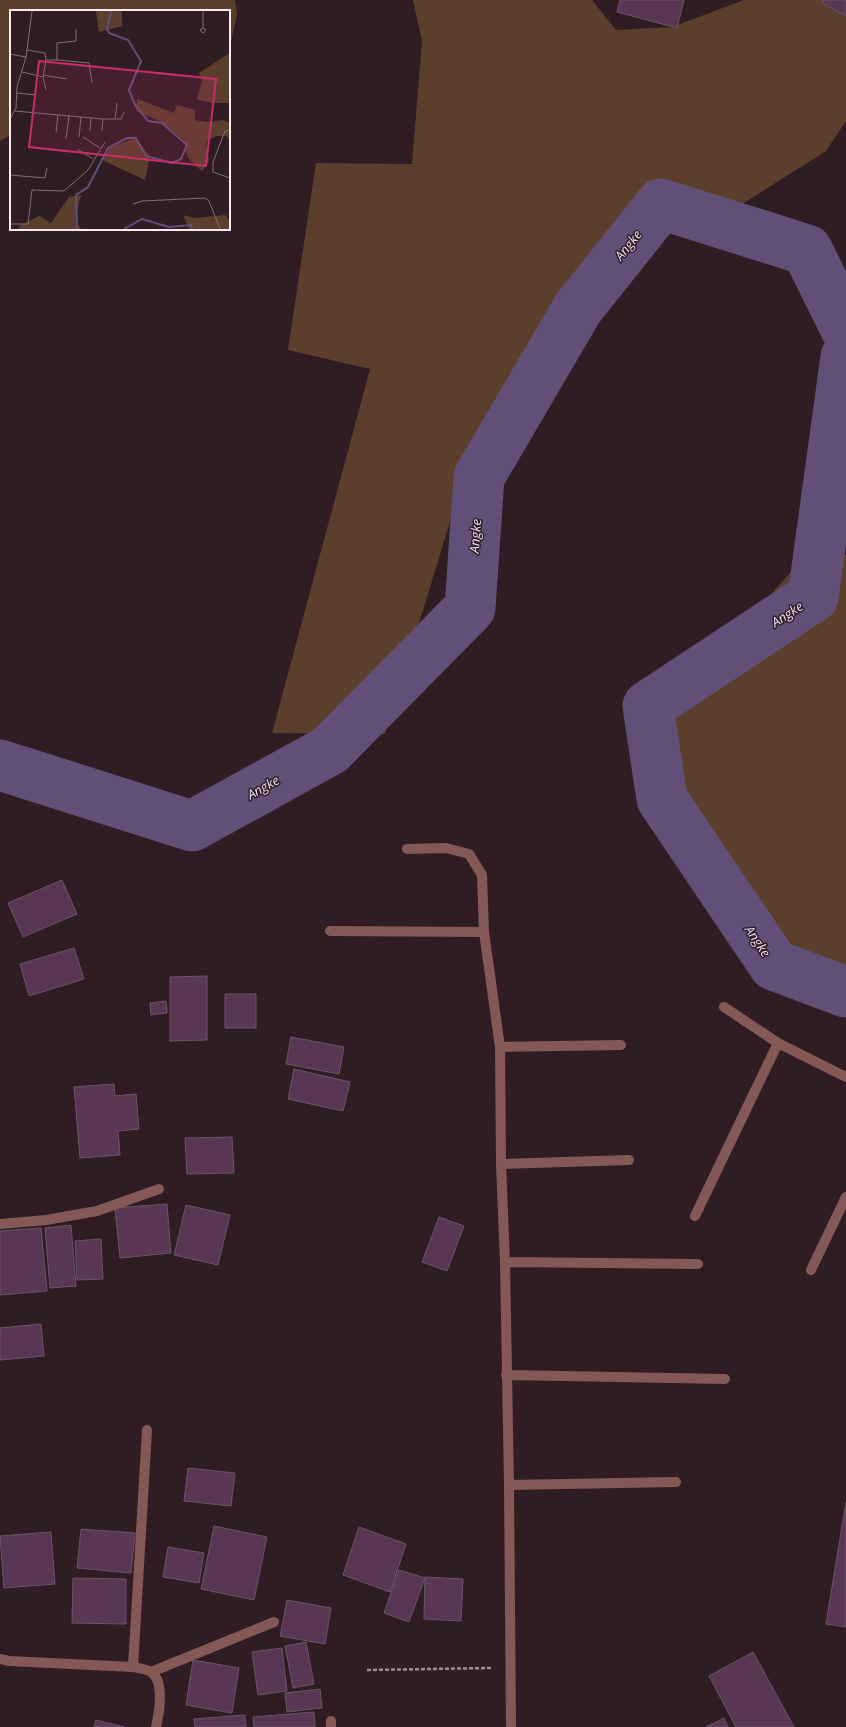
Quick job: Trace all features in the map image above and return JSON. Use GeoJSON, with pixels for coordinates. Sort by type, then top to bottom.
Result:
{"type":"FeatureCollection","features":[{"type":"Feature","properties":{"kind":"street"},"geometry":{"type":"LineString","coordinates":[[407,849],[446,848],[469,854],[482,875],[484,932],[500,1047],[501,1164],[505,1262],[512,1668],[511,1727]]}},
{"type":"Feature","properties":{"kind":"street"},"geometry":{"type":"LineString","coordinates":[[330,931],[484,932]]}},
{"type":"Feature","properties":{"kind":"street"},"geometry":{"type":"LineString","coordinates":[[724,1007],[778,1043],[846,1077]]}},
{"type":"Feature","properties":{"kind":"street"},"geometry":{"type":"LineString","coordinates":[[695,1216],[778,1043]]}},
{"type":"Feature","properties":{"kind":"street"},"geometry":{"type":"LineString","coordinates":[[500,1047],[621,1045]]}},
{"type":"Feature","properties":{"kind":"street"},"geometry":{"type":"LineString","coordinates":[[501,1164],[630,1160]]}},
{"type":"Feature","properties":{"kind":"street"},"geometry":{"type":"LineString","coordinates":[[0,1224],[46,1220],[97,1211],[160,1189]]}},
{"type":"Feature","properties":{"kind":"street"},"geometry":{"type":"LineString","coordinates":[[811,1270],[846,1197]]}},
{"type":"Feature","properties":{"kind":"street"},"geometry":{"type":"LineString","coordinates":[[505,1262],[698,1264]]}},
{"type":"Feature","properties":{"kind":"street"},"geometry":{"type":"LineString","coordinates":[[506,1375],[725,1379]]}},
{"type":"Feature","properties":{"kind":"street"},"geometry":{"type":"LineString","coordinates":[[133,1666],[147,1430]]}},
{"type":"Feature","properties":{"kind":"street"},"geometry":{"type":"LineString","coordinates":[[509,1485],[676,1482]]}},
{"type":"Feature","properties":{"kind":"street"},"geometry":{"type":"LineString","coordinates":[[151,1672],[274,1622]]}},
{"type":"Feature","properties":{"kind":"street"},"geometry":{"type":"LineString","coordinates":[[0,1659],[9,1662],[133,1666],[151,1672],[158,1680],[160,1692],[156,1727]]}},
{"type":"Feature","properties":{"kind":"path"},"geometry":{"type":"LineString","coordinates":[[367,1670],[512,1668]]}},
{"type":"Feature","properties":{"kind":"shaded area"},"geometry":{"type":"Polygon","coordinates":[[[0,0],[235,0],[237,14],[230,46],[230,10],[10,10],[10,136],[0,141],[0,0]]]}},
{"type":"Feature","properties":{"kind":"shaded area"},"geometry":{"type":"Polygon","coordinates":[[[413,0],[592,0],[616,30],[672,27],[744,0],[835,0],[846,6],[846,121],[826,151],[720,218],[628,236],[550,346],[465,473],[385,734],[272,733],[370,369],[288,350],[316,163],[412,164],[422,41],[413,0]]]}},
{"type":"Feature","properties":{"kind":"shaded area"},"geometry":{"type":"Polygon","coordinates":[[[810,551],[846,555],[846,988],[763,941],[678,817],[650,719],[754,613],[810,551]]]}},
{"type":"Feature","properties":{"kind":"building"},"geometry":{"type":"Polygon","coordinates":[[[620,0],[684,0],[677,28],[617,12],[620,0]]]}},
{"type":"Feature","properties":{"kind":"building"},"geometry":{"type":"Polygon","coordinates":[[[824,0],[846,0],[846,16],[822,3],[824,0]]]}},
{"type":"Feature","properties":{"kind":"building"},"geometry":{"type":"Polygon","coordinates":[[[62,880],[77,914],[23,937],[8,903],[62,880]]]}},
{"type":"Feature","properties":{"kind":"building"},"geometry":{"type":"Polygon","coordinates":[[[74,948],[84,979],[29,996],[20,964],[74,948]]]}},
{"type":"Feature","properties":{"kind":"building"},"geometry":{"type":"Polygon","coordinates":[[[207,976],[207,1040],[170,1041],[170,977],[207,976]]]}},
{"type":"Feature","properties":{"kind":"building"},"geometry":{"type":"Polygon","coordinates":[[[225,994],[256,994],[256,1028],[225,1028],[225,994]]]}},
{"type":"Feature","properties":{"kind":"building"},"geometry":{"type":"Polygon","coordinates":[[[166,1001],[167,1013],[151,1015],[150,1003],[166,1001]]]}},
{"type":"Feature","properties":{"kind":"building"},"geometry":{"type":"Polygon","coordinates":[[[291,1037],[344,1047],[339,1074],[286,1064],[291,1037]]]}},
{"type":"Feature","properties":{"kind":"building"},"geometry":{"type":"Polygon","coordinates":[[[294,1069],[350,1082],[343,1111],[288,1099],[294,1069]]]}},
{"type":"Feature","properties":{"kind":"building"},"geometry":{"type":"Polygon","coordinates":[[[114,1084],[115,1096],[136,1094],[139,1129],[118,1131],[120,1155],[80,1158],[74,1087],[114,1084]]]}},
{"type":"Feature","properties":{"kind":"building"},"geometry":{"type":"Polygon","coordinates":[[[232,1137],[234,1173],[187,1174],[185,1138],[232,1137]]]}},
{"type":"Feature","properties":{"kind":"building"},"geometry":{"type":"Polygon","coordinates":[[[167,1204],[171,1253],[120,1258],[115,1208],[167,1204]]]}},
{"type":"Feature","properties":{"kind":"building"},"geometry":{"type":"Polygon","coordinates":[[[186,1205],[230,1215],[218,1265],[174,1255],[186,1205]]]}},
{"type":"Feature","properties":{"kind":"building"},"geometry":{"type":"Polygon","coordinates":[[[439,1217],[464,1226],[447,1271],[422,1262],[439,1217]]]}},
{"type":"Feature","properties":{"kind":"building"},"geometry":{"type":"Polygon","coordinates":[[[71,1225],[76,1286],[50,1288],[45,1228],[71,1225]]]}},
{"type":"Feature","properties":{"kind":"building"},"geometry":{"type":"Polygon","coordinates":[[[41,1228],[47,1291],[0,1295],[0,1231],[41,1228]]]}},
{"type":"Feature","properties":{"kind":"building"},"geometry":{"type":"Polygon","coordinates":[[[101,1239],[103,1279],[77,1280],[75,1241],[101,1239]]]}},
{"type":"Feature","properties":{"kind":"building"},"geometry":{"type":"Polygon","coordinates":[[[41,1324],[44,1356],[0,1360],[0,1328],[41,1324]]]}},
{"type":"Feature","properties":{"kind":"building"},"geometry":{"type":"Polygon","coordinates":[[[188,1468],[235,1473],[231,1506],[184,1501],[188,1468]]]}},
{"type":"Feature","properties":{"kind":"building"},"geometry":{"type":"Polygon","coordinates":[[[846,1502],[846,1627],[826,1624],[846,1502]]]}},
{"type":"Feature","properties":{"kind":"building"},"geometry":{"type":"Polygon","coordinates":[[[214,1526],[267,1537],[254,1600],[201,1589],[214,1526]]]}},
{"type":"Feature","properties":{"kind":"building"},"geometry":{"type":"Polygon","coordinates":[[[359,1527],[406,1544],[390,1592],[343,1575],[359,1527]]]}},
{"type":"Feature","properties":{"kind":"building"},"geometry":{"type":"Polygon","coordinates":[[[81,1529],[135,1533],[131,1573],[77,1568],[81,1529]]]}},
{"type":"Feature","properties":{"kind":"building"},"geometry":{"type":"Polygon","coordinates":[[[51,1532],[55,1584],[4,1588],[0,1536],[51,1532]]]}},
{"type":"Feature","properties":{"kind":"building"},"geometry":{"type":"Polygon","coordinates":[[[168,1547],[204,1553],[199,1583],[163,1577],[168,1547]]]}},
{"type":"Feature","properties":{"kind":"building"},"geometry":{"type":"Polygon","coordinates":[[[399,1570],[425,1578],[409,1622],[384,1613],[399,1570]]]}},
{"type":"Feature","properties":{"kind":"building"},"geometry":{"type":"Polygon","coordinates":[[[425,1577],[463,1579],[461,1621],[424,1619],[425,1577]]]}},
{"type":"Feature","properties":{"kind":"building"},"geometry":{"type":"Polygon","coordinates":[[[73,1578],[126,1579],[126,1624],[72,1623],[73,1578]]]}},
{"type":"Feature","properties":{"kind":"building"},"geometry":{"type":"Polygon","coordinates":[[[287,1600],[331,1608],[325,1644],[280,1636],[287,1600]]]}},
{"type":"Feature","properties":{"kind":"building"},"geometry":{"type":"Polygon","coordinates":[[[306,1642],[314,1684],[293,1688],[285,1646],[306,1642]]]}},
{"type":"Feature","properties":{"kind":"building"},"geometry":{"type":"Polygon","coordinates":[[[282,1648],[287,1691],[258,1695],[252,1652],[282,1648]]]}},
{"type":"Feature","properties":{"kind":"building"},"geometry":{"type":"Polygon","coordinates":[[[753,1652],[794,1727],[736,1727],[709,1676],[753,1652]]]}},
{"type":"Feature","properties":{"kind":"building"},"geometry":{"type":"Polygon","coordinates":[[[193,1660],[239,1668],[232,1713],[186,1705],[193,1660]]]}},
{"type":"Feature","properties":{"kind":"building"},"geometry":{"type":"Polygon","coordinates":[[[320,1689],[322,1708],[287,1712],[285,1693],[320,1689]]]}},
{"type":"Feature","properties":{"kind":"building"},"geometry":{"type":"Polygon","coordinates":[[[314,1712],[315,1727],[254,1727],[253,1717],[314,1712]]]}},
{"type":"Feature","properties":{"kind":"building"},"geometry":{"type":"Polygon","coordinates":[[[245,1715],[246,1727],[195,1727],[194,1719],[245,1715]]]}},
{"type":"Feature","properties":{"kind":"building"},"geometry":{"type":"Polygon","coordinates":[[[724,1718],[728,1727],[706,1727],[724,1718]]]}},
{"type":"Feature","properties":{"kind":"building"},"geometry":{"type":"Polygon","coordinates":[[[96,1720],[124,1727],[94,1727],[96,1720]]]}},
{"type":"Feature","properties":{"kind":"waterway","name":"Angke"},"geometry":{"type":"LineString","coordinates":[[0,765],[192,826],[330,750],[470,608],[479,477],[578,308],[661,204],[807,250],[846,329]]}},
{"type":"Feature","properties":{"kind":"waterway","name":"Angke"},"geometry":{"type":"LineString","coordinates":[[846,357],[813,597],[648,706],[662,799],[774,965],[846,992]]}}]}
